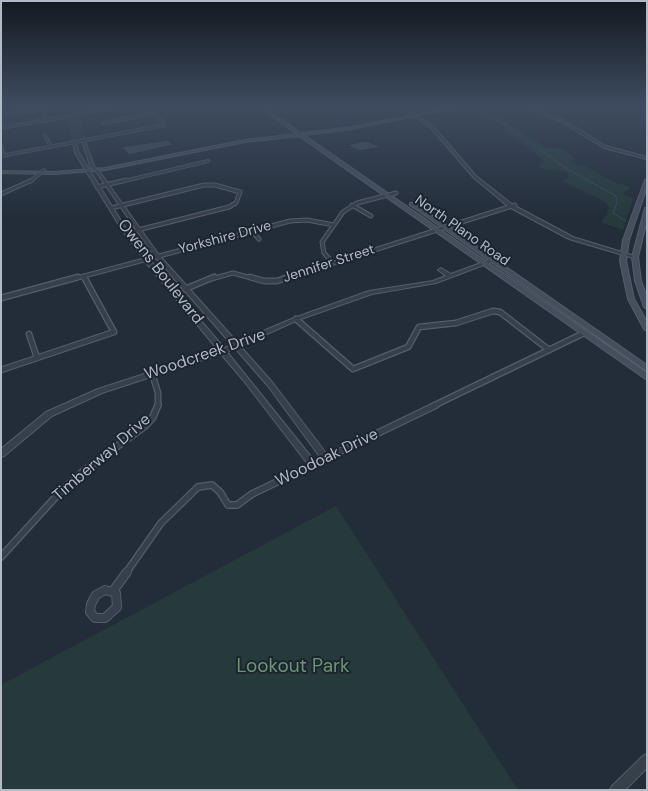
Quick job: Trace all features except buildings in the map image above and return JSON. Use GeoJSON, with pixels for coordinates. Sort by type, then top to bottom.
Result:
{"type":"FeatureCollection","features":[{"type":"Feature","properties":{"kind":"main road"},"geometry":{"type":"LineString","coordinates":[[1,171],[88,170],[225,144]]}},
{"type":"Feature","properties":{"kind":"main road","name":"North Plano Road"},"geometry":{"type":"LineString","coordinates":[[319,144],[437,229],[489,262]]}},
{"type":"Feature","properties":{"kind":"main road","name":"North Plano Road"},"geometry":{"type":"LineString","coordinates":[[322,144],[334,154],[396,193],[489,262],[644,370]]}},
{"type":"Feature","properties":{"kind":"main road"},"geometry":{"type":"LineString","coordinates":[[647,180],[624,252],[627,286],[647,329]]}},
{"type":"Feature","properties":{"kind":"main road"},"geometry":{"type":"LineString","coordinates":[[647,209],[635,255],[638,281],[647,307]]}},
{"type":"Feature","properties":{"kind":"street"},"geometry":{"type":"LineString","coordinates":[[1,146],[3,156],[69,144]]}},
{"type":"Feature","properties":{"kind":"street","name":"Owens Boulevard"},"geometry":{"type":"LineString","coordinates":[[74,144],[76,153],[126,233],[313,465]]}},
{"type":"Feature","properties":{"kind":"street","name":"Owens Boulevard"},"geometry":{"type":"LineString","coordinates":[[84,144],[87,158],[157,256],[270,384],[326,458]]}},
{"type":"Feature","properties":{"kind":"street"},"geometry":{"type":"LineString","coordinates":[[450,144],[486,185],[513,205],[560,231],[635,255]]}},
{"type":"Feature","properties":{"kind":"street"},"geometry":{"type":"LineString","coordinates":[[600,144],[605,147],[647,157]]}},
{"type":"Feature","properties":{"kind":"street"},"geometry":{"type":"LineString","coordinates":[[605,144],[647,157]]}},
{"type":"Feature","properties":{"kind":"street"},"geometry":{"type":"LineString","coordinates":[[98,187],[208,161]]}},
{"type":"Feature","properties":{"kind":"street"},"geometry":{"type":"LineString","coordinates":[[1,194],[31,181],[43,171]]}},
{"type":"Feature","properties":{"kind":"street"},"geometry":{"type":"LineString","coordinates":[[110,208],[204,185],[215,185],[240,192],[236,203],[230,207],[126,233]]}},
{"type":"Feature","properties":{"kind":"street"},"geometry":{"type":"LineString","coordinates":[[333,263],[324,252],[322,242],[343,212],[352,205],[396,193]]}},
{"type":"Feature","properties":{"kind":"street"},"geometry":{"type":"LineString","coordinates":[[352,205],[371,216]]}},
{"type":"Feature","properties":{"kind":"street","name":"Jennifer Street"},"geometry":{"type":"LineString","coordinates":[[185,289],[215,276],[233,273],[264,281],[277,281],[513,205]]}},
{"type":"Feature","properties":{"kind":"street","name":"Yorkshire Drive"},"geometry":{"type":"LineString","coordinates":[[1,298],[303,219],[334,225]]}},
{"type":"Feature","properties":{"kind":"street"},"geometry":{"type":"LineString","coordinates":[[252,231],[259,239]]}},
{"type":"Feature","properties":{"kind":"street","name":"Woodcreek Drive"},"geometry":{"type":"LineString","coordinates":[[1,454],[35,424],[62,407],[152,373],[223,351],[296,319],[379,290],[429,283],[489,262]]}},
{"type":"Feature","properties":{"kind":"street"},"geometry":{"type":"LineString","coordinates":[[441,270],[450,276]]}},
{"type":"Feature","properties":{"kind":"street"},"geometry":{"type":"LineString","coordinates":[[1,370],[114,332],[114,329],[94,299],[83,276]]}},
{"type":"Feature","properties":{"kind":"street"},"geometry":{"type":"LineString","coordinates":[[296,319],[353,369],[408,347],[419,327],[462,322],[493,312],[500,312],[549,350]]}},
{"type":"Feature","properties":{"kind":"street","name":"Woodoak Drive"},"geometry":{"type":"LineString","coordinates":[[113,591],[161,523],[198,487],[212,485],[232,506],[326,458],[549,350],[584,329]]}},
{"type":"Feature","properties":{"kind":"street"},"geometry":{"type":"LineString","coordinates":[[29,334],[37,358]]}},
{"type":"Feature","properties":{"kind":"street","name":"Timberway Drive"},"geometry":{"type":"LineString","coordinates":[[1,557],[62,490],[153,417],[158,408],[158,393],[152,373]]}},
{"type":"Feature","properties":{"kind":"street","name":"Woodoak Drive"},"geometry":{"type":"LineString","coordinates":[[113,591],[116,593],[118,602],[114,612],[105,618],[95,618],[90,612],[93,599],[100,592],[113,591]]}},
{"type":"Feature","properties":{"kind":"street"},"geometry":{"type":"LineString","coordinates":[[616,790],[647,760]]}},
{"type":"Feature","properties":{"kind":"green space"},"geometry":{"type":"Polygon","coordinates":[[[524,144],[540,144],[545,147],[563,149],[575,159],[571,161],[573,164],[585,166],[615,183],[629,186],[629,189],[623,194],[633,199],[623,230],[601,222],[608,213],[607,209],[610,209],[605,202],[562,181],[569,177],[567,172],[538,168],[544,161],[524,144]]]}},
{"type":"Feature","properties":{"kind":"green space","name":"Lookout Park"},"geometry":{"type":"Polygon","coordinates":[[[336,506],[518,790],[1,790],[1,685],[336,506]]]}},
{"type":"Feature","properties":{"kind":"waterway"},"geometry":{"type":"LineString","coordinates":[[532,144],[564,167],[616,196],[617,203],[613,213],[626,221]]}}]}
